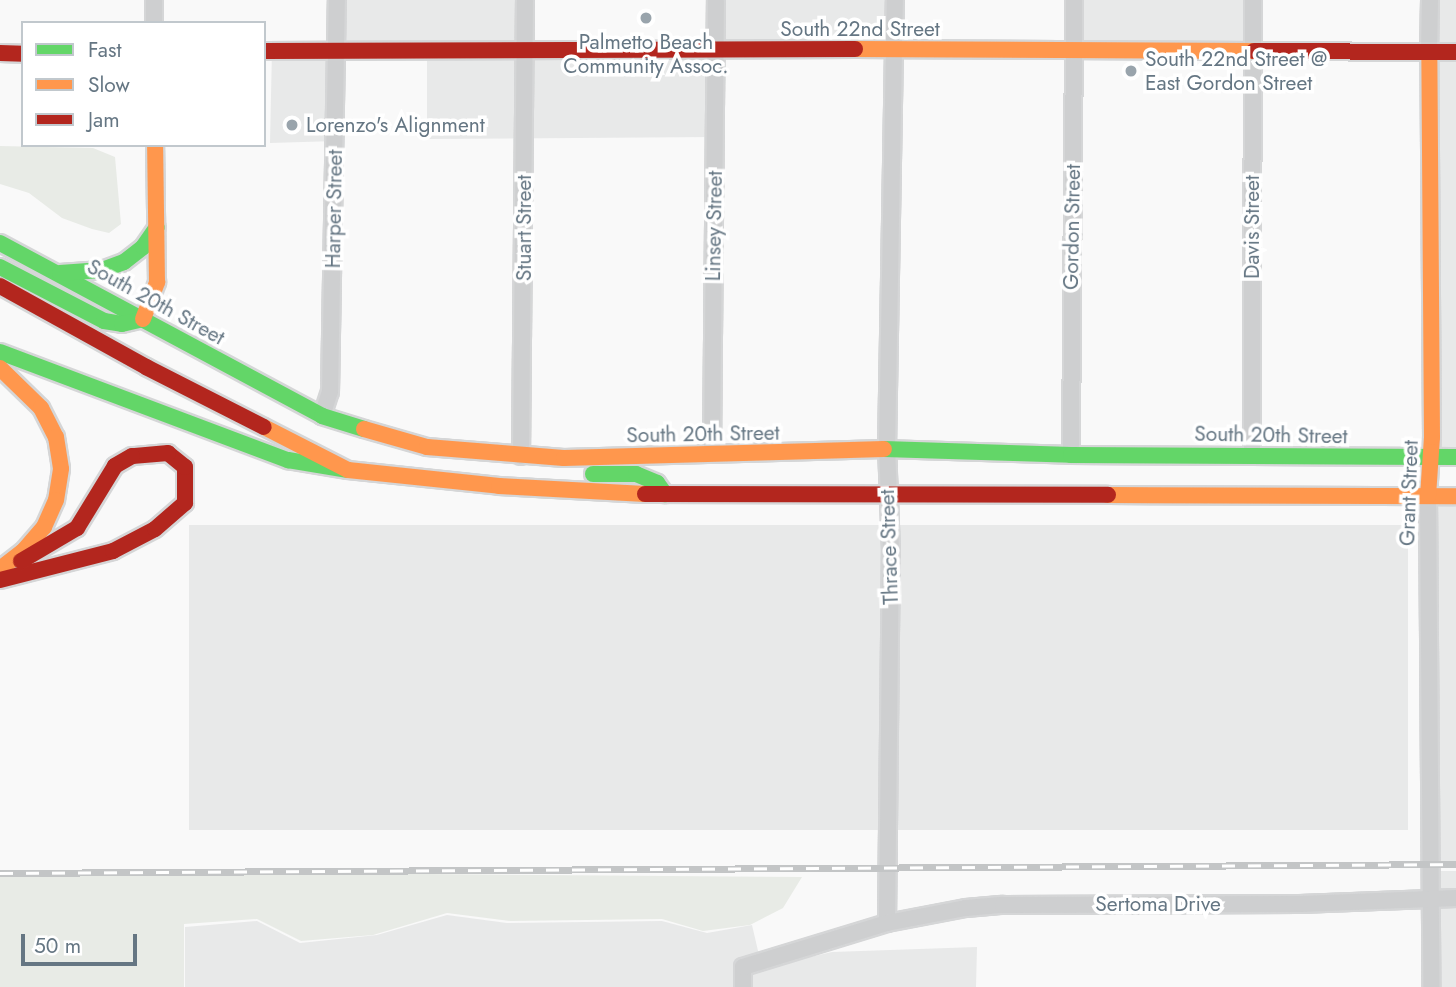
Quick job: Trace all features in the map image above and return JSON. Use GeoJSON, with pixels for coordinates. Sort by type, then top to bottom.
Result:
{"type":"FeatureCollection","features":[{"type":"Feature","properties":{"kind":"main road","name":"South 22nd Street"},"geometry":{"type":"LineString","coordinates":[[266,51],[337,48],[716,48],[1456,52]]}},
{"type":"Feature","properties":{"kind":"main road","name":"Grant Street"},"geometry":{"type":"LineString","coordinates":[[1428,496],[1431,458],[1429,52]]}},
{"type":"Feature","properties":{"kind":"main road"},"geometry":{"type":"LineString","coordinates":[[0,53],[21,54]]}},
{"type":"Feature","properties":{"kind":"main road"},"geometry":{"type":"LineString","coordinates":[[0,267],[104,321],[122,324],[142,319],[157,282],[155,147]]}},
{"type":"Feature","properties":{"kind":"main road"},"geometry":{"type":"LineString","coordinates":[[60,273],[102,270],[124,262],[142,247],[157,227]]}},
{"type":"Feature","properties":{"kind":"main road","name":"South 20th Street"},"geometry":{"type":"LineString","coordinates":[[0,243],[322,416],[426,447],[564,458],[887,449],[1071,455],[1456,457]]}},
{"type":"Feature","properties":{"kind":"main road"},"geometry":{"type":"LineString","coordinates":[[0,286],[146,368],[348,470]]}},
{"type":"Feature","properties":{"kind":"main road"},"geometry":{"type":"LineString","coordinates":[[0,352],[288,460],[348,470],[499,486],[665,494],[1456,496]]}},
{"type":"Feature","properties":{"kind":"main road"},"geometry":{"type":"LineString","coordinates":[[0,368],[41,408],[55,437],[61,469],[56,500],[44,527],[23,551],[0,571]]}},
{"type":"Feature","properties":{"kind":"main road"},"geometry":{"type":"LineString","coordinates":[[0,571],[77,528],[115,466],[132,456],[168,453],[185,467],[185,503],[155,529],[113,551],[0,580]]}},
{"type":"Feature","properties":{"kind":"main road"},"geometry":{"type":"LineString","coordinates":[[564,458],[586,474],[636,474],[657,483],[665,494]]}},
{"type":"Feature","properties":{"kind":"street"},"geometry":{"type":"LineString","coordinates":[[154,21],[155,0]]}},
{"type":"Feature","properties":{"kind":"street","name":"Harper Street"},"geometry":{"type":"LineString","coordinates":[[322,416],[330,392],[337,0]]}},
{"type":"Feature","properties":{"kind":"street","name":"Stuart Street"},"geometry":{"type":"LineString","coordinates":[[521,456],[525,0]]}},
{"type":"Feature","properties":{"kind":"street","name":"Linsey Street"},"geometry":{"type":"LineString","coordinates":[[712,453],[716,0]]}},
{"type":"Feature","properties":{"kind":"street","name":"Thrace Street"},"geometry":{"type":"LineString","coordinates":[[887,923],[891,551],[887,449],[895,0]]}},
{"type":"Feature","properties":{"kind":"street","name":"Gordon Street"},"geometry":{"type":"LineString","coordinates":[[1071,455],[1074,0]]}},
{"type":"Feature","properties":{"kind":"street","name":"Davis Street"},"geometry":{"type":"LineString","coordinates":[[1252,0],[1252,455]]}},
{"type":"Feature","properties":{"kind":"street","name":"Grant Street"},"geometry":{"type":"LineString","coordinates":[[1429,52],[1430,0]]}},
{"type":"Feature","properties":{"kind":"street","name":"Grant Street"},"geometry":{"type":"LineString","coordinates":[[1428,496],[1431,987]]}},
{"type":"Feature","properties":{"kind":"street","name":"Sertoma Drive"},"geometry":{"type":"LineString","coordinates":[[887,923],[1003,905],[1300,904],[1456,898]]}},
{"type":"Feature","properties":{"kind":"street"},"geometry":{"type":"LineString","coordinates":[[743,987],[743,967],[887,923]]}},
{"type":"Feature","properties":{"kind":"shaded area"},"geometry":{"type":"Polygon","coordinates":[[[337,0],[521,0],[522,50],[336,51],[336,141],[270,143],[272,49],[336,49],[337,0]]]}},
{"type":"Feature","properties":{"kind":"shaded area"},"geometry":{"type":"Polygon","coordinates":[[[714,0],[892,0],[894,52],[714,50],[714,137],[427,139],[427,53],[713,49],[714,0]]]}},
{"type":"Feature","properties":{"kind":"shaded area"},"geometry":{"type":"Polygon","coordinates":[[[1075,0],[1252,0],[1252,52],[1075,52],[1075,0]]]}},
{"type":"Feature","properties":{"kind":"shaded area"},"geometry":{"type":"Polygon","coordinates":[[[1429,0],[1456,0],[1456,51],[1429,51],[1429,0]]]}},
{"type":"Feature","properties":{"kind":"shaded area"},"geometry":{"type":"Polygon","coordinates":[[[1428,53],[1456,53],[1456,457],[1434,457],[1428,53]]]}},
{"type":"Feature","properties":{"kind":"shaded area"},"geometry":{"type":"Polygon","coordinates":[[[0,146],[93,148],[115,157],[121,224],[109,233],[92,229],[62,218],[29,193],[0,184],[0,146]]]}},
{"type":"Feature","properties":{"kind":"shaded area"},"geometry":{"type":"Polygon","coordinates":[[[1429,498],[1456,498],[1456,867],[1429,867],[1429,498]]]}},
{"type":"Feature","properties":{"kind":"shaded area"},"geometry":{"type":"Polygon","coordinates":[[[189,525],[1408,525],[1408,830],[189,830],[189,525]]]}},
{"type":"Feature","properties":{"kind":"shaded area"},"geometry":{"type":"Polygon","coordinates":[[[0,870],[100,876],[177,872],[802,877],[783,908],[750,925],[703,931],[662,919],[511,921],[447,913],[373,935],[301,941],[257,919],[184,924],[184,987],[0,987],[0,870]]]}},
{"type":"Feature","properties":{"kind":"shaded area"},"geometry":{"type":"Polygon","coordinates":[[[1432,871],[1456,871],[1456,987],[1432,987],[1432,871]]]}},
{"type":"Feature","properties":{"kind":"shaded area"},"geometry":{"type":"Polygon","coordinates":[[[447,915],[507,923],[662,921],[707,933],[752,925],[762,968],[832,952],[977,947],[976,987],[185,987],[185,927],[257,921],[300,943],[377,935],[447,915]]]}},
{"type":"Feature","properties":{"kind":"railway"},"geometry":{"type":"LineString","coordinates":[[0,873],[1456,864]]}},
{"type":"Feature","properties":{"kind":"traffic: fast"},"geometry":{"type":"LineString","coordinates":[[60,273],[102,270],[124,262],[143,247],[157,227]]}},
{"type":"Feature","properties":{"kind":"traffic: fast"},"geometry":{"type":"LineString","coordinates":[[0,243],[322,416],[364,429]]}},
{"type":"Feature","properties":{"kind":"traffic: fast"},"geometry":{"type":"LineString","coordinates":[[0,267],[104,321],[122,324],[143,319]]}},
{"type":"Feature","properties":{"kind":"traffic: fast"},"geometry":{"type":"LineString","coordinates":[[0,352],[288,460],[348,470]]}},
{"type":"Feature","properties":{"kind":"traffic: fast"},"geometry":{"type":"LineString","coordinates":[[884,449],[1071,455],[1456,457]]}},
{"type":"Feature","properties":{"kind":"traffic: fast"},"geometry":{"type":"LineString","coordinates":[[593,474],[636,474],[657,483],[665,494]]}},
{"type":"Feature","properties":{"kind":"traffic: slow"},"geometry":{"type":"LineString","coordinates":[[855,49],[1254,51]]}},
{"type":"Feature","properties":{"kind":"traffic: slow"},"geometry":{"type":"LineString","coordinates":[[1428,496],[1432,437],[1429,52]]}},
{"type":"Feature","properties":{"kind":"traffic: slow"},"geometry":{"type":"LineString","coordinates":[[143,319],[157,282],[155,147]]}},
{"type":"Feature","properties":{"kind":"traffic: slow"},"geometry":{"type":"LineString","coordinates":[[0,368],[41,408],[56,437],[61,469],[56,500],[44,527],[23,551],[0,569]]}},
{"type":"Feature","properties":{"kind":"traffic: slow"},"geometry":{"type":"LineString","coordinates":[[264,427],[348,470],[499,486],[645,494]]}},
{"type":"Feature","properties":{"kind":"traffic: slow"},"geometry":{"type":"LineString","coordinates":[[364,429],[427,447],[564,458],[884,449]]}},
{"type":"Feature","properties":{"kind":"traffic: slow"},"geometry":{"type":"LineString","coordinates":[[1108,495],[1456,496]]}},
{"type":"Feature","properties":{"kind":"traffic: jam"},"geometry":{"type":"LineString","coordinates":[[266,51],[855,49]]}},
{"type":"Feature","properties":{"kind":"traffic: jam"},"geometry":{"type":"LineString","coordinates":[[1254,51],[1456,52]]}},
{"type":"Feature","properties":{"kind":"traffic: jam"},"geometry":{"type":"LineString","coordinates":[[0,53],[21,54]]}},
{"type":"Feature","properties":{"kind":"traffic: jam"},"geometry":{"type":"LineString","coordinates":[[0,286],[146,367],[264,427]]}},
{"type":"Feature","properties":{"kind":"traffic: jam"},"geometry":{"type":"LineString","coordinates":[[0,580],[113,551],[155,529],[185,503],[185,467],[168,453],[132,456],[115,466],[77,528],[21,561]]}},
{"type":"Feature","properties":{"kind":"traffic: jam"},"geometry":{"type":"LineString","coordinates":[[645,494],[1108,495]]}},
{"type":"Feature","properties":{"kind":"place","name":"Palmetto Beach Community Assoc."},"geometry":{"type":"Point","coordinates":[646,18]}},
{"type":"Feature","properties":{"kind":"place","name":"South 22nd Street @ East Gordon Street"},"geometry":{"type":"Point","coordinates":[1131,71]}},
{"type":"Feature","properties":{"kind":"place","name":"Lorenzo's Alignment"},"geometry":{"type":"Point","coordinates":[292,125]}}]}
